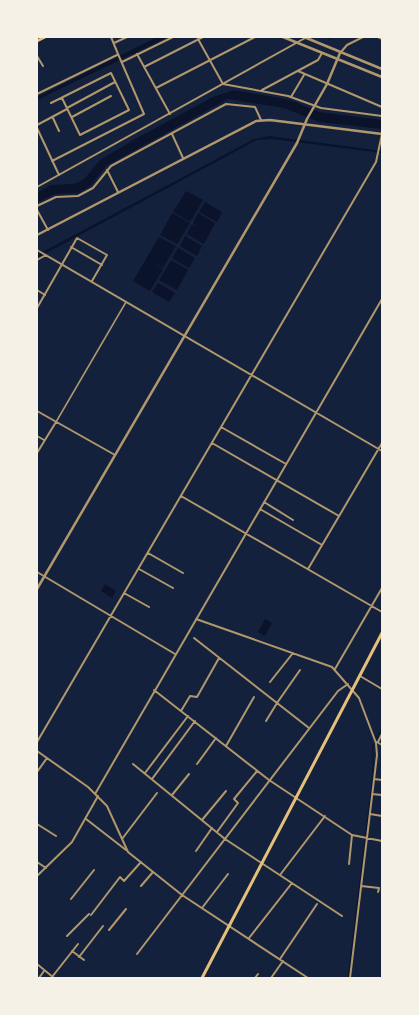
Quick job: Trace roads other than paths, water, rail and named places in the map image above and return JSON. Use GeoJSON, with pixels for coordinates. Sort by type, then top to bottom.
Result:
{"type":"FeatureCollection","features":[{"type":"Feature","properties":{"kind":"main road"},"geometry":{"type":"LineString","coordinates":[[37,42],[45,37]]}},
{"type":"Feature","properties":{"kind":"main road"},"geometry":{"type":"LineString","coordinates":[[202,978],[382,633]]}},
{"type":"Feature","properties":{"kind":"street"},"geometry":{"type":"LineString","coordinates":[[52,161],[144,114],[111,37]]}},
{"type":"Feature","properties":{"kind":"street"},"geometry":{"type":"LineString","coordinates":[[114,43],[127,37]]}},
{"type":"Feature","properties":{"kind":"street"},"geometry":{"type":"LineString","coordinates":[[122,61],[173,37]]}},
{"type":"Feature","properties":{"kind":"street"},"geometry":{"type":"LineString","coordinates":[[144,67],[203,37]]}},
{"type":"Feature","properties":{"kind":"street"},"geometry":{"type":"LineString","coordinates":[[156,88],[255,37]]}},
{"type":"Feature","properties":{"kind":"street"},"geometry":{"type":"LineString","coordinates":[[283,37],[382,77]]}},
{"type":"Feature","properties":{"kind":"street"},"geometry":{"type":"LineString","coordinates":[[37,187],[306,37],[340,53],[382,69]]}},
{"type":"Feature","properties":{"kind":"street"},"geometry":{"type":"LineString","coordinates":[[37,589],[297,143],[307,119],[327,84],[340,53],[347,46],[363,37]]}},
{"type":"Feature","properties":{"kind":"street"},"geometry":{"type":"LineString","coordinates":[[378,37],[382,39]]}},
{"type":"Feature","properties":{"kind":"street"},"geometry":{"type":"LineString","coordinates":[[198,39],[223,84]]}},
{"type":"Feature","properties":{"kind":"street"},"geometry":{"type":"LineString","coordinates":[[261,91],[318,60],[322,53]]}},
{"type":"Feature","properties":{"kind":"street"},"geometry":{"type":"LineString","coordinates":[[37,94],[119,54]]}},
{"type":"Feature","properties":{"kind":"street"},"geometry":{"type":"LineString","coordinates":[[137,54],[170,114]]}},
{"type":"Feature","properties":{"kind":"street"},"geometry":{"type":"LineString","coordinates":[[37,56],[43,66]]}},
{"type":"Feature","properties":{"kind":"street"},"geometry":{"type":"LineString","coordinates":[[298,71],[304,75],[382,107]]}},
{"type":"Feature","properties":{"kind":"street"},"geometry":{"type":"LineString","coordinates":[[51,104],[62,98],[111,73],[129,110],[80,136],[62,98]]}},
{"type":"Feature","properties":{"kind":"street"},"geometry":{"type":"LineString","coordinates":[[292,97],[304,75]]}},
{"type":"Feature","properties":{"kind":"street"},"geometry":{"type":"LineString","coordinates":[[37,125],[116,81]]}},
{"type":"Feature","properties":{"kind":"street"},"geometry":{"type":"LineString","coordinates":[[223,84],[292,97],[314,108],[382,116]]}},
{"type":"Feature","properties":{"kind":"street"},"geometry":{"type":"LineString","coordinates":[[72,117],[110,96]]}},
{"type":"Feature","properties":{"kind":"street"},"geometry":{"type":"LineString","coordinates":[[37,206],[53,198],[78,196],[93,188],[106,170],[230,103],[255,107],[261,120]]}},
{"type":"Feature","properties":{"kind":"street"},"geometry":{"type":"LineString","coordinates":[[52,117],[59,131]]}},
{"type":"Feature","properties":{"kind":"street"},"geometry":{"type":"LineString","coordinates":[[37,235],[183,158],[261,120],[382,134],[373,168],[37,742]]}},
{"type":"Feature","properties":{"kind":"street"},"geometry":{"type":"LineString","coordinates":[[37,128],[38,135],[59,175]]}},
{"type":"Feature","properties":{"kind":"street"},"geometry":{"type":"LineString","coordinates":[[172,134],[183,158]]}},
{"type":"Feature","properties":{"kind":"street"},"geometry":{"type":"LineString","coordinates":[[106,170],[118,192]]}},
{"type":"Feature","properties":{"kind":"street"},"geometry":{"type":"LineString","coordinates":[[37,210],[48,230]]}},
{"type":"Feature","properties":{"kind":"street"},"geometry":{"type":"LineString","coordinates":[[37,308],[77,238],[107,255],[92,282]]}},
{"type":"Feature","properties":{"kind":"street"},"geometry":{"type":"LineString","coordinates":[[71,247],[102,264]]}},
{"type":"Feature","properties":{"kind":"street"},"geometry":{"type":"LineString","coordinates":[[37,250],[382,451]]}},
{"type":"Feature","properties":{"kind":"street"},"geometry":{"type":"LineString","coordinates":[[37,260],[45,255]]}},
{"type":"Feature","properties":{"kind":"street"},"geometry":{"type":"LineString","coordinates":[[37,290],[45,295]]}},
{"type":"Feature","properties":{"kind":"street"},"geometry":{"type":"LineString","coordinates":[[37,876],[72,842],[86,819],[96,795],[154,690],[382,299]]}},
{"type":"Feature","properties":{"kind":"street"},"geometry":{"type":"LineString","coordinates":[[37,453],[126,302]]}},
{"type":"Feature","properties":{"kind":"street"},"geometry":{"type":"LineString","coordinates":[[37,411],[115,455]]}},
{"type":"Feature","properties":{"kind":"street"},"geometry":{"type":"LineString","coordinates":[[221,427],[286,464]]}},
{"type":"Feature","properties":{"kind":"street"},"geometry":{"type":"LineString","coordinates":[[37,436],[44,440]]}},
{"type":"Feature","properties":{"kind":"street"},"geometry":{"type":"LineString","coordinates":[[212,442],[276,481],[339,516]]}},
{"type":"Feature","properties":{"kind":"street"},"geometry":{"type":"LineString","coordinates":[[308,570],[382,443]]}},
{"type":"Feature","properties":{"kind":"street"},"geometry":{"type":"LineString","coordinates":[[181,496],[382,612]]}},
{"type":"Feature","properties":{"kind":"street"},"geometry":{"type":"LineString","coordinates":[[264,502],[293,520]]}},
{"type":"Feature","properties":{"kind":"street"},"geometry":{"type":"LineString","coordinates":[[260,509],[322,545]]}},
{"type":"Feature","properties":{"kind":"street"},"geometry":{"type":"LineString","coordinates":[[148,553],[183,573]]}},
{"type":"Feature","properties":{"kind":"street"},"geometry":{"type":"LineString","coordinates":[[138,569],[173,588]]}},
{"type":"Feature","properties":{"kind":"street"},"geometry":{"type":"LineString","coordinates":[[37,572],[176,654]]}},
{"type":"Feature","properties":{"kind":"street"},"geometry":{"type":"LineString","coordinates":[[335,669],[382,588]]}},
{"type":"Feature","properties":{"kind":"street"},"geometry":{"type":"LineString","coordinates":[[124,593],[149,607]]}},
{"type":"Feature","properties":{"kind":"street"},"geometry":{"type":"LineString","coordinates":[[196,619],[335,669],[360,698],[377,742],[377,755],[370,814],[365,839],[350,978]]}},
{"type":"Feature","properties":{"kind":"street"},"geometry":{"type":"LineString","coordinates":[[194,638],[309,728]]}},
{"type":"Feature","properties":{"kind":"street"},"geometry":{"type":"LineString","coordinates":[[270,682],[293,653]]}},
{"type":"Feature","properties":{"kind":"street"},"geometry":{"type":"LineString","coordinates":[[181,711],[190,696],[197,697],[219,658]]}},
{"type":"Feature","properties":{"kind":"street"},"geometry":{"type":"LineString","coordinates":[[266,721],[300,670]]}},
{"type":"Feature","properties":{"kind":"street"},"geometry":{"type":"LineString","coordinates":[[360,676],[382,689]]}},
{"type":"Feature","properties":{"kind":"street"},"geometry":{"type":"LineString","coordinates":[[137,954],[309,728],[338,691],[348,684]]}},
{"type":"Feature","properties":{"kind":"street"},"geometry":{"type":"LineString","coordinates":[[154,690],[257,771],[296,798],[352,835],[365,839],[382,841]]}},
{"type":"Feature","properties":{"kind":"street"},"geometry":{"type":"LineString","coordinates":[[226,746],[254,697]]}},
{"type":"Feature","properties":{"kind":"street"},"geometry":{"type":"LineString","coordinates":[[144,773],[188,716]]}},
{"type":"Feature","properties":{"kind":"street"},"geometry":{"type":"LineString","coordinates":[[152,779],[195,721]]}},
{"type":"Feature","properties":{"kind":"street"},"geometry":{"type":"LineString","coordinates":[[377,742],[382,734]]}},
{"type":"Feature","properties":{"kind":"street"},"geometry":{"type":"LineString","coordinates":[[197,764],[216,738]]}},
{"type":"Feature","properties":{"kind":"street"},"geometry":{"type":"LineString","coordinates":[[377,742],[382,745]]}},
{"type":"Feature","properties":{"kind":"street"},"geometry":{"type":"LineString","coordinates":[[37,751],[96,795],[107,806],[128,852]]}},
{"type":"Feature","properties":{"kind":"street"},"geometry":{"type":"LineString","coordinates":[[37,772],[47,758]]}},
{"type":"Feature","properties":{"kind":"street"},"geometry":{"type":"LineString","coordinates":[[133,764],[225,839],[342,916]]}},
{"type":"Feature","properties":{"kind":"street"},"geometry":{"type":"LineString","coordinates":[[217,832],[238,803],[234,799],[257,771]]}},
{"type":"Feature","properties":{"kind":"street"},"geometry":{"type":"LineString","coordinates":[[172,795],[189,774]]}},
{"type":"Feature","properties":{"kind":"street"},"geometry":{"type":"LineString","coordinates":[[374,779],[382,780]]}},
{"type":"Feature","properties":{"kind":"street"},"geometry":{"type":"LineString","coordinates":[[202,820],[226,791]]}},
{"type":"Feature","properties":{"kind":"street"},"geometry":{"type":"LineString","coordinates":[[122,839],[157,793]]}},
{"type":"Feature","properties":{"kind":"street"},"geometry":{"type":"LineString","coordinates":[[372,794],[382,795]]}},
{"type":"Feature","properties":{"kind":"street"},"geometry":{"type":"LineString","coordinates":[[370,814],[382,816]]}},
{"type":"Feature","properties":{"kind":"street"},"geometry":{"type":"LineString","coordinates":[[280,875],[325,816]]}},
{"type":"Feature","properties":{"kind":"street"},"geometry":{"type":"LineString","coordinates":[[86,819],[182,895],[308,978]]}},
{"type":"Feature","properties":{"kind":"street"},"geometry":{"type":"LineString","coordinates":[[37,824],[56,836]]}},
{"type":"Feature","properties":{"kind":"street"},"geometry":{"type":"LineString","coordinates":[[196,851],[212,828]]}},
{"type":"Feature","properties":{"kind":"street"},"geometry":{"type":"LineString","coordinates":[[349,864],[352,835]]}},
{"type":"Feature","properties":{"kind":"street"},"geometry":{"type":"LineString","coordinates":[[37,862],[46,868]]}},
{"type":"Feature","properties":{"kind":"street"},"geometry":{"type":"LineString","coordinates":[[67,936],[90,914],[120,877],[124,881],[141,862]]}},
{"type":"Feature","properties":{"kind":"street"},"geometry":{"type":"LineString","coordinates":[[71,899],[94,870]]}},
{"type":"Feature","properties":{"kind":"street"},"geometry":{"type":"LineString","coordinates":[[141,886],[153,872]]}},
{"type":"Feature","properties":{"kind":"street"},"geometry":{"type":"LineString","coordinates":[[202,908],[228,874]]}},
{"type":"Feature","properties":{"kind":"street"},"geometry":{"type":"LineString","coordinates":[[248,938],[292,883]]}},
{"type":"Feature","properties":{"kind":"street"},"geometry":{"type":"LineString","coordinates":[[378,892],[379,885]]}},
{"type":"Feature","properties":{"kind":"street"},"geometry":{"type":"LineString","coordinates":[[361,886],[379,888]]}},
{"type":"Feature","properties":{"kind":"street"},"geometry":{"type":"LineString","coordinates":[[280,959],[317,904]]}},
{"type":"Feature","properties":{"kind":"street"},"geometry":{"type":"LineString","coordinates":[[109,930],[126,909]]}},
{"type":"Feature","properties":{"kind":"street"},"geometry":{"type":"LineString","coordinates":[[79,957],[103,926]]}},
{"type":"Feature","properties":{"kind":"street"},"geometry":{"type":"LineString","coordinates":[[37,964],[53,977],[78,944]]}},
{"type":"Feature","properties":{"kind":"street"},"geometry":{"type":"LineString","coordinates":[[72,951],[84,960]]}},
{"type":"Feature","properties":{"kind":"street"},"geometry":{"type":"LineString","coordinates":[[271,978],[283,961]]}},
{"type":"Feature","properties":{"kind":"street"},"geometry":{"type":"LineString","coordinates":[[39,978],[45,970]]}},
{"type":"Feature","properties":{"kind":"street"},"geometry":{"type":"LineString","coordinates":[[255,978],[258,974]]}},
{"type":"Feature","properties":{"kind":"water"},"geometry":{"type":"Polygon","coordinates":[[[157,37],[168,37],[37,100],[37,97],[157,37]]]}},
{"type":"Feature","properties":{"kind":"water"},"geometry":{"type":"Polygon","coordinates":[[[234,90],[290,100],[319,112],[382,120],[382,129],[319,122],[284,108],[228,99],[106,166],[90,186],[79,193],[54,194],[37,203],[37,193],[51,185],[72,184],[79,182],[85,178],[100,160],[137,138],[213,97],[234,90]]]}},
{"type":"Feature","properties":{"kind":"water"},"geometry":{"type":"Polygon","coordinates":[[[270,136],[382,151],[382,153],[272,139],[257,140],[37,258],[37,255],[254,139],[270,136]]]}},
{"type":"Feature","properties":{"kind":"water"},"geometry":{"type":"Polygon","coordinates":[[[186,191],[203,200],[190,222],[173,212],[186,191]]]}},
{"type":"Feature","properties":{"kind":"water"},"geometry":{"type":"Polygon","coordinates":[[[205,202],[222,212],[217,222],[199,212],[205,202]]]}},
{"type":"Feature","properties":{"kind":"water"},"geometry":{"type":"Polygon","coordinates":[[[172,213],[190,223],[177,244],[160,235],[172,213]]]}},
{"type":"Feature","properties":{"kind":"water"},"geometry":{"type":"Polygon","coordinates":[[[198,213],[215,223],[204,244],[187,234],[192,224],[198,227],[193,223],[198,213]]]}},
{"type":"Feature","properties":{"kind":"water"},"geometry":{"type":"Polygon","coordinates":[[[185,236],[202,246],[197,256],[180,246],[185,236]]]}},
{"type":"Feature","properties":{"kind":"water"},"geometry":{"type":"Polygon","coordinates":[[[159,237],[176,246],[163,268],[146,259],[159,237]]]}},
{"type":"Feature","properties":{"kind":"water"},"geometry":{"type":"Polygon","coordinates":[[[178,248],[195,258],[189,268],[172,258],[178,248]]]}},
{"type":"Feature","properties":{"kind":"water"},"geometry":{"type":"Polygon","coordinates":[[[146,259],[163,269],[150,291],[133,281],[146,259]]]}},
{"type":"Feature","properties":{"kind":"water"},"geometry":{"type":"Polygon","coordinates":[[[171,260],[188,270],[177,290],[159,280],[171,260]]]}},
{"type":"Feature","properties":{"kind":"water"},"geometry":{"type":"Polygon","coordinates":[[[158,283],[175,293],[169,302],[152,292],[158,283]]]}},
{"type":"Feature","properties":{"kind":"water"},"geometry":{"type":"Polygon","coordinates":[[[105,584],[116,591],[112,598],[101,591],[105,584]]]}},
{"type":"Feature","properties":{"kind":"water"},"geometry":{"type":"Polygon","coordinates":[[[265,619],[272,623],[265,636],[258,632],[265,619]]]}},
{"type":"Feature","properties":{"kind":"waterway"},"geometry":{"type":"LineString","coordinates":[[329,39],[334,37]]}},
{"type":"Feature","properties":{"kind":"waterway"},"geometry":{"type":"LineString","coordinates":[[377,738],[382,728]]}},
{"type":"Feature","properties":{"kind":"waterway"},"geometry":{"type":"LineString","coordinates":[[348,978],[373,775],[373,745]]}}]}
